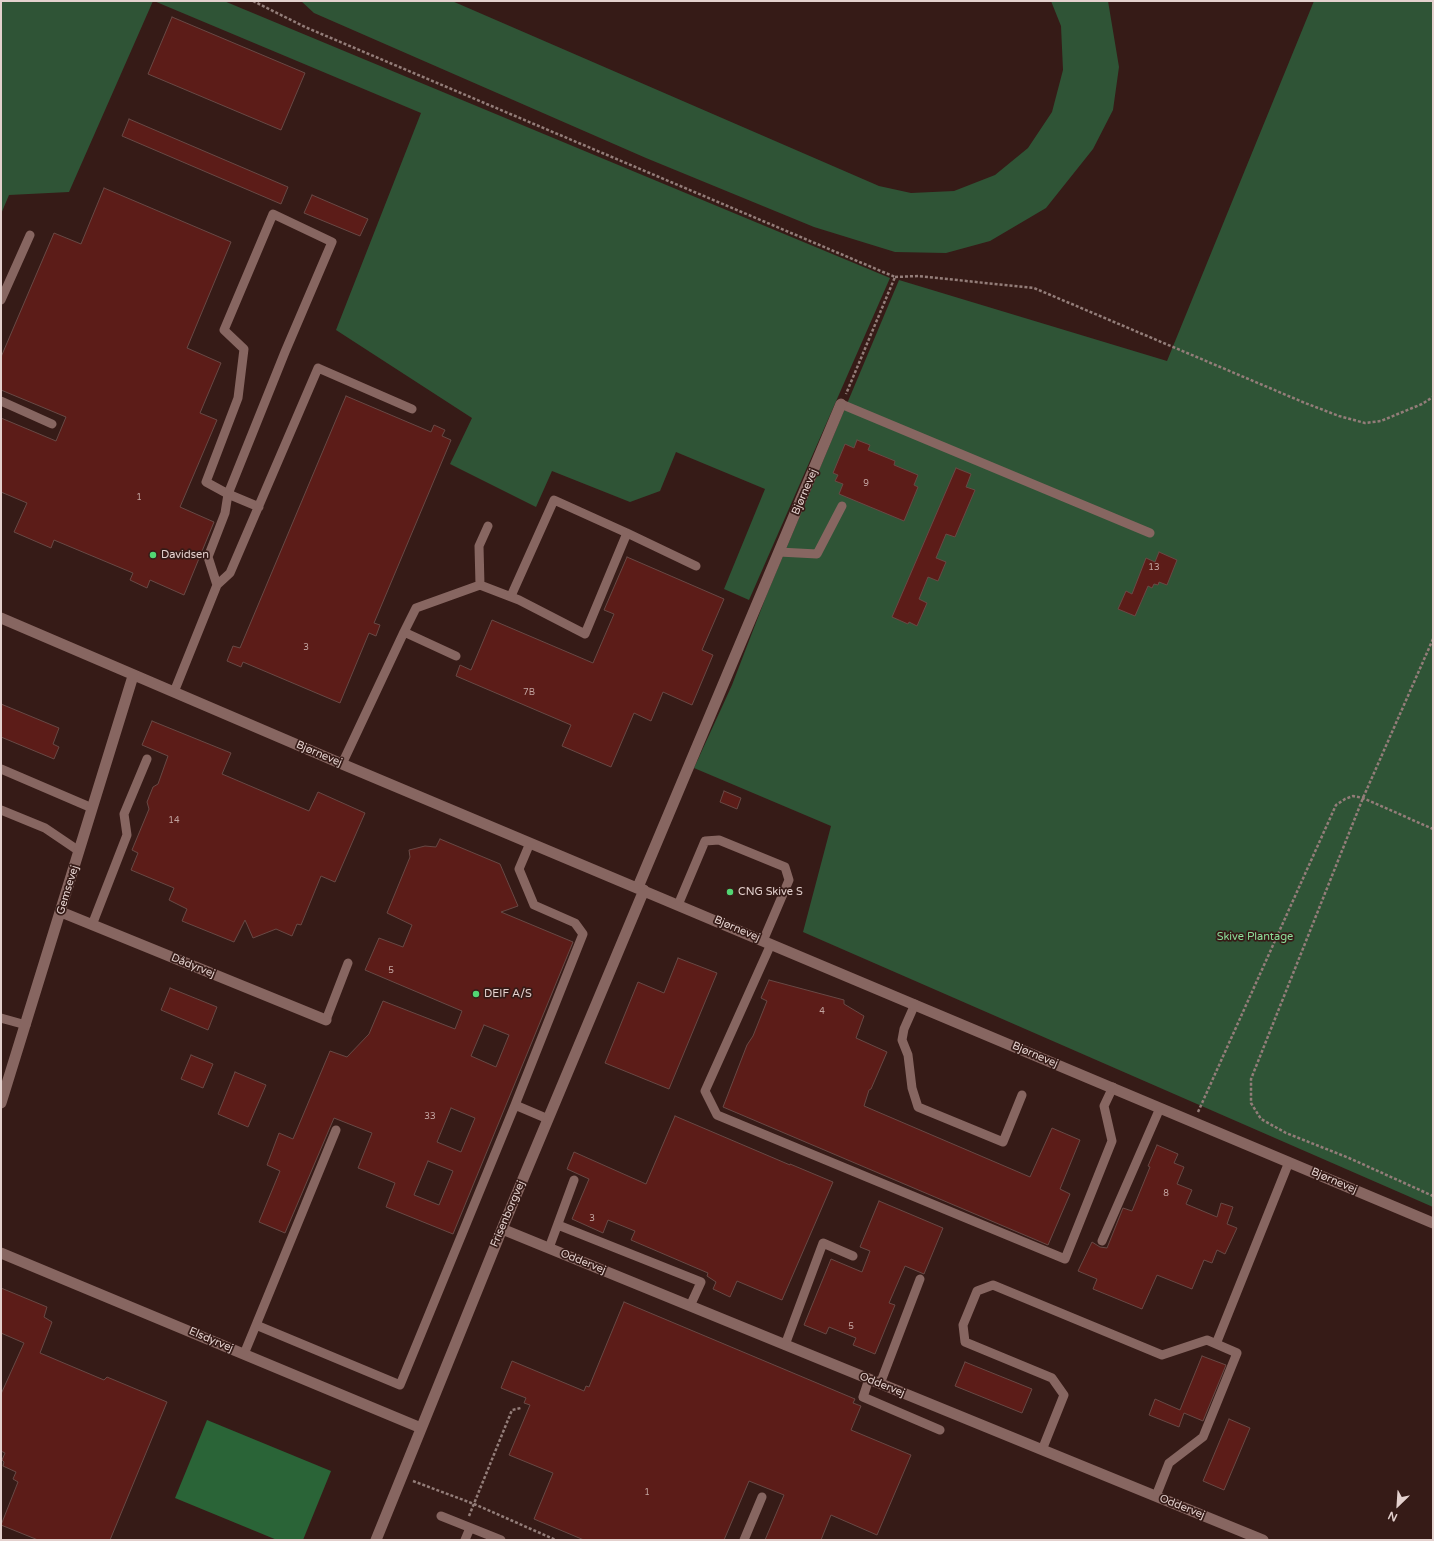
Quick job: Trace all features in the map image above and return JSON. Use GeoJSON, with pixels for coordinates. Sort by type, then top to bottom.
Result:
{"type":"FeatureCollection","features":[{"type":"Feature","properties":{"kind":"street","name":"Bjørnevej"},"geometry":{"type":"LineString","coordinates":[[641,889],[841,404]]}},
{"type":"Feature","properties":{"kind":"street","name":"Bjørnevej"},"geometry":{"type":"LineString","coordinates":[[1,618],[133,676],[678,904],[1433,1223]]}},
{"type":"Feature","properties":{"kind":"street","name":"Gemsevej"},"geometry":{"type":"LineString","coordinates":[[1,1103],[133,676]]}},
{"type":"Feature","properties":{"kind":"street","name":"Frisenborgvej"},"geometry":{"type":"LineString","coordinates":[[376,1540],[641,889]]}},
{"type":"Feature","properties":{"kind":"street","name":"Dådyrvej"},"geometry":{"type":"LineString","coordinates":[[61,912],[326,1020]]}},
{"type":"Feature","properties":{"kind":"street","name":"Oddervej"},"geometry":{"type":"LineString","coordinates":[[502,1229],[1263,1540]]}},
{"type":"Feature","properties":{"kind":"street","name":"Elsdyrvej"},"geometry":{"type":"LineString","coordinates":[[1,1253],[421,1428]]}},
{"type":"Feature","properties":{"kind":"lane"},"geometry":{"type":"LineString","coordinates":[[217,585],[208,557],[224,513],[228,494],[285,352],[332,242],[273,214],[224,330],[244,349],[238,398],[206,482],[228,494],[259,507]]}},
{"type":"Feature","properties":{"kind":"lane"},"geometry":{"type":"LineString","coordinates":[[1,300],[30,235]]}},
{"type":"Feature","properties":{"kind":"lane"},"geometry":{"type":"LineString","coordinates":[[174,692],[217,585],[230,573],[318,368],[412,409]]}},
{"type":"Feature","properties":{"kind":"lane"},"geometry":{"type":"LineString","coordinates":[[1,401],[52,424]]}},
{"type":"Feature","properties":{"kind":"lane"},"geometry":{"type":"LineString","coordinates":[[841,404],[1150,533]]}},
{"type":"Feature","properties":{"kind":"lane"},"geometry":{"type":"LineString","coordinates":[[510,596],[554,500],[696,566]]}},
{"type":"Feature","properties":{"kind":"lane"},"geometry":{"type":"LineString","coordinates":[[779,552],[816,554],[842,506]]}},
{"type":"Feature","properties":{"kind":"lane"},"geometry":{"type":"LineString","coordinates":[[480,585],[479,546],[488,526]]}},
{"type":"Feature","properties":{"kind":"lane"},"geometry":{"type":"LineString","coordinates":[[342,764],[416,608],[480,585],[510,596],[585,634],[628,534]]}},
{"type":"Feature","properties":{"kind":"lane"},"geometry":{"type":"LineString","coordinates":[[404,632],[456,656]]}},
{"type":"Feature","properties":{"kind":"lane"},"geometry":{"type":"LineString","coordinates":[[92,925],[127,835],[124,814],[147,759]]}},
{"type":"Feature","properties":{"kind":"lane"},"geometry":{"type":"LineString","coordinates":[[1,769],[92,808]]}},
{"type":"Feature","properties":{"kind":"lane"},"geometry":{"type":"LineString","coordinates":[[1,810],[44,828],[79,851]]}},
{"type":"Feature","properties":{"kind":"lane"},"geometry":{"type":"LineString","coordinates":[[678,904],[705,840],[719,840],[785,867],[789,880],[767,942],[705,1091],[717,1115],[724,1118],[1065,1259],[1112,1141],[1104,1106],[1113,1088]]}},
{"type":"Feature","properties":{"kind":"lane"},"geometry":{"type":"LineString","coordinates":[[256,1325],[400,1385],[515,1105],[583,934],[575,923],[534,905],[519,869],[530,843]]}},
{"type":"Feature","properties":{"kind":"lane"},"geometry":{"type":"LineString","coordinates":[[326,1020],[348,963]]}},
{"type":"Feature","properties":{"kind":"lane"},"geometry":{"type":"LineString","coordinates":[[915,1004],[904,1029],[902,1040],[908,1056],[912,1088],[918,1107],[1003,1142],[1022,1095]]}},
{"type":"Feature","properties":{"kind":"lane"},"geometry":{"type":"LineString","coordinates":[[1,1018],[26,1025]]}},
{"type":"Feature","properties":{"kind":"lane"},"geometry":{"type":"LineString","coordinates":[[515,1105],[548,1119]]}},
{"type":"Feature","properties":{"kind":"lane"},"geometry":{"type":"LineString","coordinates":[[1102,1241],[1160,1108]]}},
{"type":"Feature","properties":{"kind":"lane"},"geometry":{"type":"LineString","coordinates":[[244,1354],[336,1130]]}},
{"type":"Feature","properties":{"kind":"lane"},"geometry":{"type":"LineString","coordinates":[[1216,1344],[1289,1162]]}},
{"type":"Feature","properties":{"kind":"lane"},"geometry":{"type":"LineString","coordinates":[[549,1248],[574,1180]]}},
{"type":"Feature","properties":{"kind":"lane"},"geometry":{"type":"LineString","coordinates":[[558,1225],[701,1282],[690,1306]]}},
{"type":"Feature","properties":{"kind":"lane"},"geometry":{"type":"LineString","coordinates":[[785,1345],[823,1243],[853,1256]]}},
{"type":"Feature","properties":{"kind":"lane"},"geometry":{"type":"LineString","coordinates":[[880,1384],[920,1279]]}},
{"type":"Feature","properties":{"kind":"lane"},"geometry":{"type":"LineString","coordinates":[[1042,1450],[1064,1395],[1052,1378],[965,1342],[963,1325],[977,1291],[993,1285],[1162,1355],[1207,1340],[1237,1352],[1203,1437],[1169,1463],[1156,1496]]}},
{"type":"Feature","properties":{"kind":"lane"},"geometry":{"type":"LineString","coordinates":[[869,1379],[863,1397],[940,1430]]}},
{"type":"Feature","properties":{"kind":"lane"},"geometry":{"type":"LineString","coordinates":[[744,1540],[762,1497]]}},
{"type":"Feature","properties":{"kind":"lane"},"geometry":{"type":"LineString","coordinates":[[441,1516],[501,1540]]}},
{"type":"Feature","properties":{"kind":"lane"},"geometry":{"type":"LineString","coordinates":[[465,1540],[468,1526]]}},
{"type":"Feature","properties":{"kind":"path"},"geometry":{"type":"LineString","coordinates":[[253,1],[305,27],[895,277],[918,276],[1034,288],[1305,403],[1339,416],[1365,423],[1381,421],[1422,404],[1433,397]]}},
{"type":"Feature","properties":{"kind":"path"},"geometry":{"type":"LineString","coordinates":[[841,404],[895,277]]}},
{"type":"Feature","properties":{"kind":"path"},"geometry":{"type":"LineString","coordinates":[[1433,639],[1363,798],[1251,1079],[1251,1103],[1261,1119],[1286,1133],[1349,1158],[1433,1196]]}},
{"type":"Feature","properties":{"kind":"path"},"geometry":{"type":"LineString","coordinates":[[1194,1122],[1336,805],[1345,798],[1353,796],[1363,798],[1433,829]]}},
{"type":"Feature","properties":{"kind":"path"},"geometry":{"type":"LineString","coordinates":[[468,1526],[474,1504],[512,1410],[521,1408]]}},
{"type":"Feature","properties":{"kind":"path"},"geometry":{"type":"LineString","coordinates":[[401,1476],[474,1504],[556,1540]]}},
{"type":"Feature","properties":{"kind":"green space"},"geometry":{"type":"Polygon","coordinates":[[[1,1],[153,1],[69,192],[9,195],[1,214],[1,1]]]}},
{"type":"Feature","properties":{"kind":"green space"},"geometry":{"type":"Polygon","coordinates":[[[154,1],[224,1],[890,278],[749,600],[724,589],[765,489],[676,452],[660,491],[630,502],[552,471],[536,507],[450,464],[472,418],[336,330],[421,113],[154,1]]]}},
{"type":"Feature","properties":{"kind":"green space"},"geometry":{"type":"Polygon","coordinates":[[[301,1],[452,1],[879,186],[911,193],[954,191],[995,175],[1028,148],[1052,112],[1063,70],[1061,26],[1051,1],[1108,1],[1119,67],[1113,110],[1093,149],[1046,208],[990,241],[946,253],[895,252],[814,227],[646,158],[314,13],[301,1]]]}},
{"type":"Feature","properties":{"kind":"green space","name":"Skive Plantage"},"geometry":{"type":"Polygon","coordinates":[[[1314,1],[1433,1],[1433,1207],[803,932],[831,826],[694,768],[732,685],[767,594],[899,280],[1167,361],[1314,1]]]}},
{"type":"Feature","properties":{"kind":"shaded area"},"geometry":{"type":"Polygon","coordinates":[[[207,1420],[331,1471],[303,1540],[277,1540],[175,1498],[207,1420]]]}},
{"type":"Feature","properties":{"kind":"building"},"geometry":{"type":"Polygon","coordinates":[[[172,17],[305,73],[281,130],[148,74],[172,17]]]}},
{"type":"Feature","properties":{"kind":"building"},"geometry":{"type":"Polygon","coordinates":[[[129,119],[288,187],[281,204],[122,136],[129,119]]]}},
{"type":"Feature","properties":{"kind":"building"},"geometry":{"type":"Polygon","coordinates":[[[104,188],[231,242],[187,348],[221,363],[200,413],[217,420],[180,507],[214,522],[184,595],[150,580],[147,588],[130,580],[133,573],[54,540],[51,548],[14,532],[27,503],[1,492],[1,418],[56,441],[66,417],[1,390],[1,357],[54,233],[81,244],[104,188]]]}},
{"type":"Feature","properties":{"kind":"building"},"geometry":{"type":"Polygon","coordinates":[[[312,195],[368,219],[360,236],[304,213],[312,195]]]}},
{"type":"Feature","properties":{"kind":"building"},"geometry":{"type":"Polygon","coordinates":[[[346,396],[431,432],[434,425],[445,430],[442,436],[451,440],[374,623],[380,625],[376,636],[369,633],[340,703],[243,662],[241,667],[227,661],[233,646],[240,648],[346,396]]]}},
{"type":"Feature","properties":{"kind":"building"},"geometry":{"type":"Polygon","coordinates":[[[857,440],[870,445],[868,450],[895,461],[894,465],[918,475],[914,485],[918,487],[904,521],[839,494],[843,484],[835,481],[838,475],[833,473],[845,444],[854,448],[857,440]]]}},
{"type":"Feature","properties":{"kind":"building"},"geometry":{"type":"Polygon","coordinates":[[[956,468],[971,474],[966,487],[975,490],[955,537],[946,534],[936,558],[946,562],[938,581],[928,577],[919,599],[927,603],[917,626],[909,622],[908,624],[892,617],[956,468]]]}},
{"type":"Feature","properties":{"kind":"building"},"geometry":{"type":"Polygon","coordinates":[[[1159,552],[1177,560],[1167,585],[1159,582],[1158,585],[1154,584],[1152,588],[1148,586],[1135,616],[1118,609],[1126,591],[1132,594],[1146,558],[1155,562],[1159,552]]]}},
{"type":"Feature","properties":{"kind":"building"},"geometry":{"type":"Polygon","coordinates":[[[627,557],[724,599],[702,650],[713,655],[692,705],[663,692],[651,721],[634,713],[611,767],[562,746],[571,725],[456,676],[460,665],[471,670],[492,620],[593,663],[614,614],[604,610],[627,557]]]}},
{"type":"Feature","properties":{"kind":"building"},"geometry":{"type":"Polygon","coordinates":[[[1,704],[59,728],[53,744],[59,747],[54,759],[1,737],[1,704]]]}},
{"type":"Feature","properties":{"kind":"building"},"geometry":{"type":"Polygon","coordinates":[[[152,721],[231,753],[222,774],[309,811],[318,792],[365,813],[335,882],[321,876],[301,925],[297,924],[292,936],[276,929],[253,938],[245,920],[234,942],[182,921],[187,909],[169,900],[174,888],[131,870],[138,853],[132,850],[149,809],[147,802],[153,787],[158,784],[168,756],[142,745],[152,721]]]}},
{"type":"Feature","properties":{"kind":"building"},"geometry":{"type":"Polygon","coordinates":[[[724,791],[741,798],[737,809],[720,802],[724,791]]]}},
{"type":"Feature","properties":{"kind":"building","name":"DEIF A/S"},"geometry":{"type":"Polygon","coordinates":[[[440,839],[500,864],[518,906],[501,912],[573,942],[453,1234],[386,1207],[395,1183],[358,1168],[372,1133],[334,1118],[285,1233],[259,1222],[280,1171],[267,1165],[279,1133],[293,1139],[330,1051],[347,1057],[369,1034],[383,1001],[455,1029],[462,1011],[365,970],[379,938],[403,947],[412,925],[387,913],[410,857],[409,850],[425,846],[436,847],[440,839]],[[484,1025],[471,1056],[496,1067],[509,1035],[484,1025]],[[451,1108],[437,1142],[461,1152],[475,1118],[451,1108]],[[428,1161],[414,1195],[439,1205],[453,1171],[428,1161]]]}},
{"type":"Feature","properties":{"kind":"building"},"geometry":{"type":"Polygon","coordinates":[[[678,958],[717,973],[669,1089],[605,1063],[638,982],[664,993],[678,958]]]}},
{"type":"Feature","properties":{"kind":"building"},"geometry":{"type":"Polygon","coordinates":[[[769,980],[844,1000],[844,1004],[864,1016],[856,1038],[887,1052],[871,1089],[869,1090],[864,1106],[1030,1177],[1052,1128],[1080,1140],[1060,1189],[1070,1194],[1048,1245],[723,1107],[747,1045],[753,1036],[767,1001],[761,998],[769,980]]]}},
{"type":"Feature","properties":{"kind":"building"},"geometry":{"type":"Polygon","coordinates":[[[170,988],[217,1007],[208,1030],[161,1010],[170,988]]]}},
{"type":"Feature","properties":{"kind":"building"},"geometry":{"type":"Polygon","coordinates":[[[191,1055],[213,1064],[203,1088],[181,1079],[191,1055]]]}},
{"type":"Feature","properties":{"kind":"building"},"geometry":{"type":"Polygon","coordinates":[[[235,1072],[266,1085],[248,1127],[218,1114],[235,1072]]]}},
{"type":"Feature","properties":{"kind":"building"},"geometry":{"type":"Polygon","coordinates":[[[675,1116],[833,1182],[782,1300],[737,1281],[730,1297],[713,1289],[716,1282],[707,1276],[708,1273],[631,1240],[635,1231],[608,1220],[603,1233],[572,1219],[589,1179],[567,1169],[574,1152],[646,1184],[675,1116]]]}},
{"type":"Feature","properties":{"kind":"building"},"geometry":{"type":"Polygon","coordinates":[[[1157,1145],[1178,1154],[1174,1163],[1184,1167],[1177,1184],[1192,1190],[1186,1204],[1217,1217],[1221,1203],[1233,1207],[1227,1224],[1237,1228],[1225,1254],[1217,1250],[1212,1263],[1204,1260],[1192,1289],[1157,1275],[1142,1309],[1093,1289],[1097,1279],[1078,1271],[1092,1242],[1100,1247],[1107,1248],[1123,1208],[1132,1211],[1150,1167],[1148,1166],[1157,1145]]]}},
{"type":"Feature","properties":{"kind":"building"},"geometry":{"type":"Polygon","coordinates":[[[879,1201],[943,1228],[924,1274],[905,1266],[889,1303],[895,1305],[875,1354],[853,1345],[856,1338],[829,1327],[826,1334],[804,1325],[831,1259],[862,1272],[870,1251],[860,1247],[879,1201]]]}},
{"type":"Feature","properties":{"kind":"building"},"geometry":{"type":"Polygon","coordinates":[[[1,1288],[47,1307],[44,1317],[52,1322],[40,1353],[104,1380],[107,1377],[167,1402],[110,1540],[38,1540],[1,1525],[18,1482],[13,1479],[16,1472],[3,1466],[4,1462],[2,1460],[5,1453],[1,1451],[1,1394],[24,1343],[1,1333],[1,1288]]]}},
{"type":"Feature","properties":{"kind":"building"},"geometry":{"type":"Polygon","coordinates":[[[624,1302],[855,1399],[853,1403],[861,1406],[851,1430],[911,1455],[877,1535],[831,1515],[821,1540],[765,1540],[784,1495],[749,1481],[724,1540],[584,1540],[534,1519],[553,1473],[509,1455],[530,1405],[524,1403],[526,1398],[501,1388],[512,1361],[584,1391],[586,1386],[589,1387],[624,1302]]]}},
{"type":"Feature","properties":{"kind":"building"},"geometry":{"type":"Polygon","coordinates":[[[1202,1356],[1226,1365],[1203,1421],[1184,1413],[1179,1427],[1149,1415],[1155,1399],[1180,1410],[1202,1356]]]}},
{"type":"Feature","properties":{"kind":"building"},"geometry":{"type":"Polygon","coordinates":[[[965,1362],[1032,1389],[1022,1413],[955,1386],[965,1362]]]}},
{"type":"Feature","properties":{"kind":"building"},"geometry":{"type":"Polygon","coordinates":[[[1229,1419],[1250,1428],[1224,1490],[1203,1481],[1229,1419]]]}},
{"type":"Feature","properties":{"kind":"place","name":"Davidsen"},"geometry":{"type":"Point","coordinates":[153,555]}},
{"type":"Feature","properties":{"kind":"place","name":"CNG Skive S"},"geometry":{"type":"Point","coordinates":[730,892]}},
{"type":"Feature","properties":{"kind":"place","name":"DEIF A/S"},"geometry":{"type":"Point","coordinates":[476,994]}}]}
